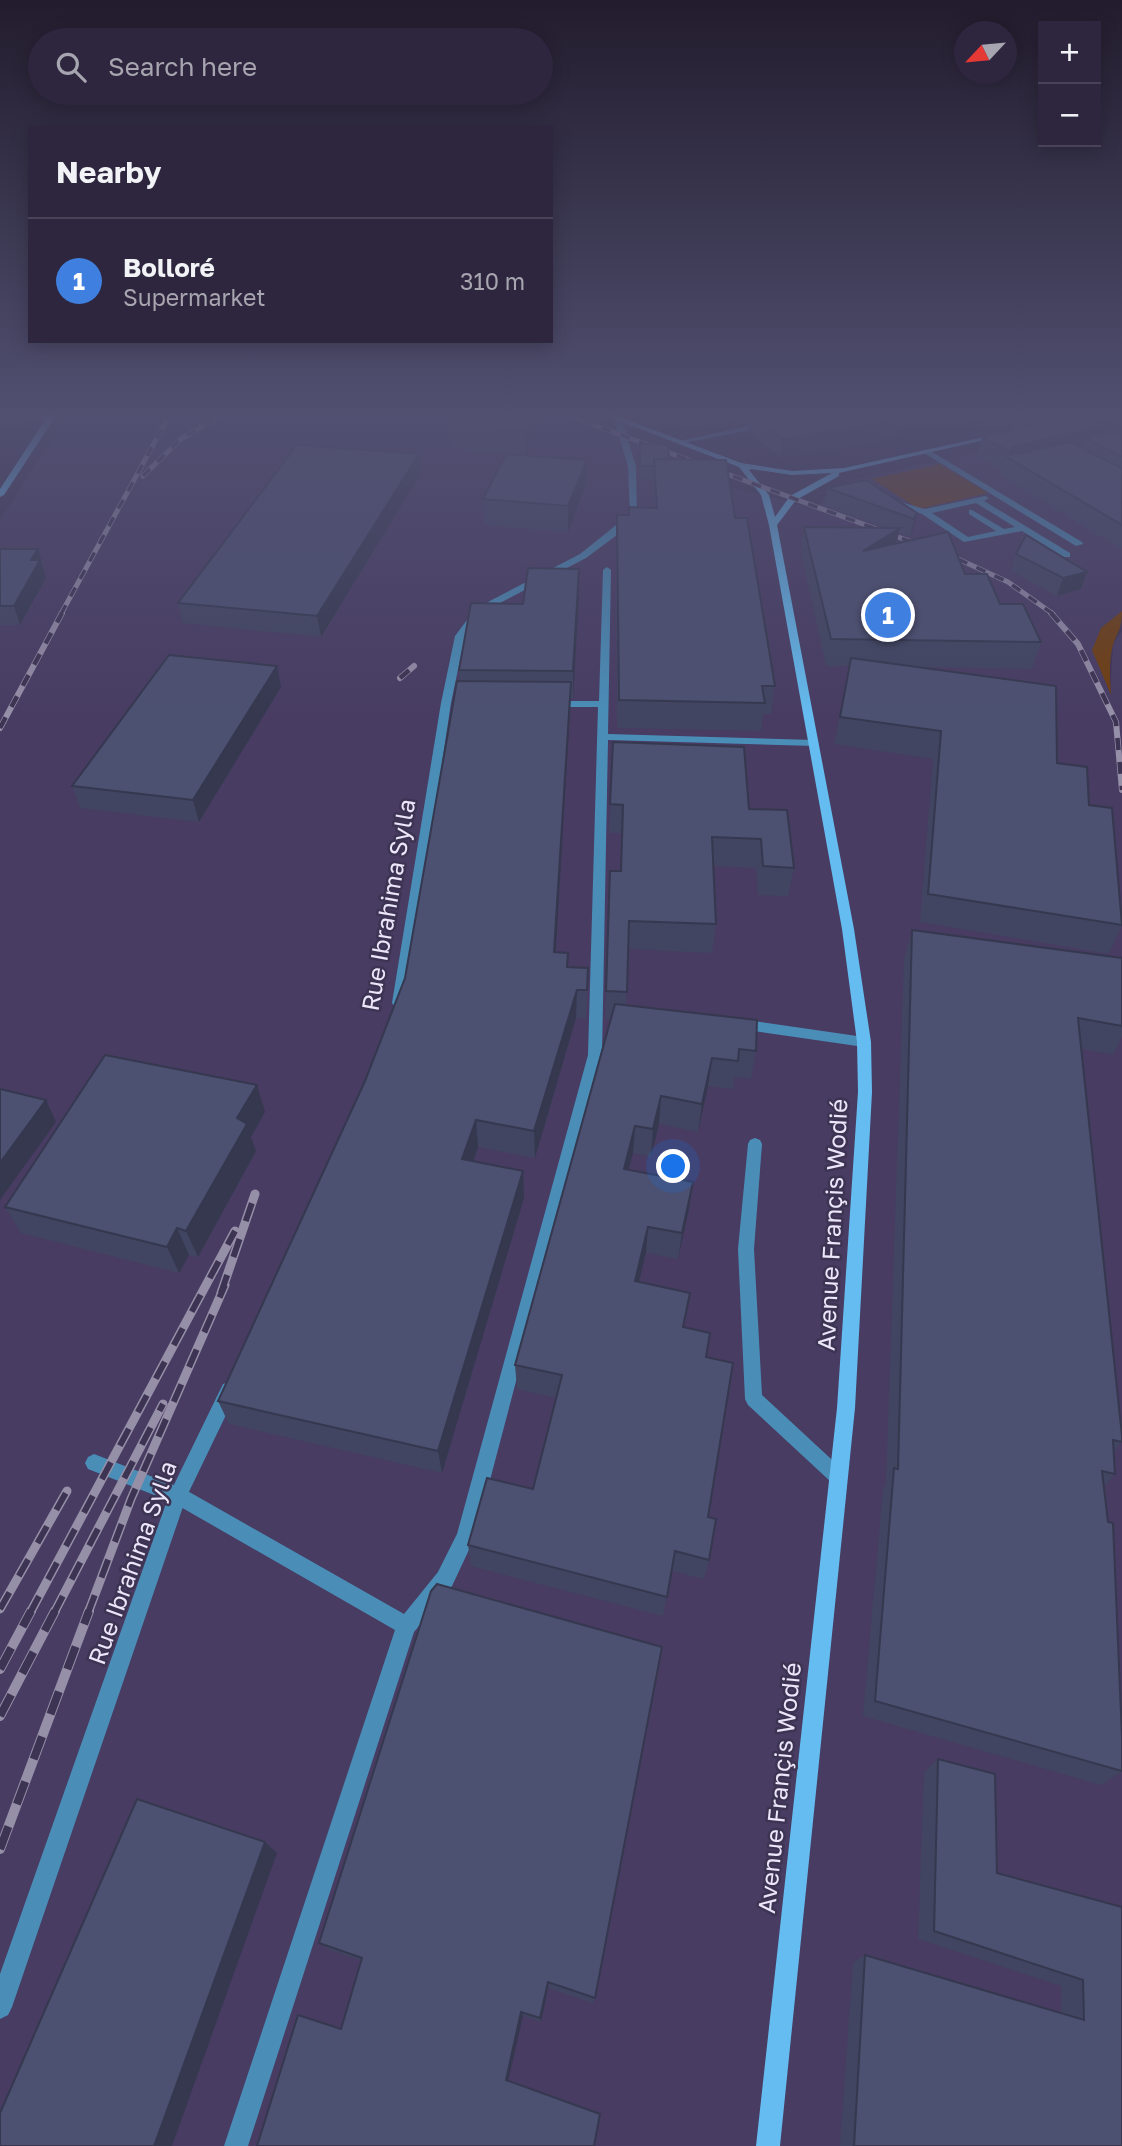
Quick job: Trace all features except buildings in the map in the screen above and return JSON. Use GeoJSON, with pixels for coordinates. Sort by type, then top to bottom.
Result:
{"type":"FeatureCollection","features":[{"type":"Feature","properties":{"kind":"main road","name":"Avenue Françis Wodié"},"geometry":{"type":"LineString","coordinates":[[768,2146],[846,1408],[865,1092],[863,1042],[848,929],[770,514]]}},
{"type":"Feature","properties":{"kind":"main road"},"geometry":{"type":"LineString","coordinates":[[773,525],[781,514]]}},
{"type":"Feature","properties":{"kind":"street","name":"Rue Ibrahima Sylla"},"geometry":{"type":"LineString","coordinates":[[394,1018],[401,996],[453,703],[460,636],[473,618],[491,604],[583,556],[622,527],[634,514]]}},
{"type":"Feature","properties":{"kind":"street"},"geometry":{"type":"LineString","coordinates":[[928,514],[967,540],[1023,528]]}},
{"type":"Feature","properties":{"kind":"street"},"geometry":{"type":"LineString","coordinates":[[975,514],[1004,533]]}},
{"type":"Feature","properties":{"kind":"street"},"geometry":{"type":"LineString","coordinates":[[1001,514],[1067,555]]}},
{"type":"Feature","properties":{"kind":"street"},"geometry":{"type":"LineString","coordinates":[[1028,514],[1079,544]]}},
{"type":"Feature","properties":{"kind":"street"},"geometry":{"type":"LineString","coordinates":[[236,2146],[406,1626],[445,1579],[466,1537],[482,1487],[595,1055],[607,570]]}},
{"type":"Feature","properties":{"kind":"street"},"geometry":{"type":"LineString","coordinates":[[538,704],[603,704]]}},
{"type":"Feature","properties":{"kind":"street"},"geometry":{"type":"LineString","coordinates":[[602,737],[814,743]]}},
{"type":"Feature","properties":{"kind":"street"},"geometry":{"type":"LineString","coordinates":[[720,1022],[863,1042]]}},
{"type":"Feature","properties":{"kind":"street"},"geometry":{"type":"LineString","coordinates":[[755,1143],[746,1249],[754,1399],[837,1476]]}},
{"type":"Feature","properties":{"kind":"street","name":"Rue Ibrahima Sylla"},"geometry":{"type":"LineString","coordinates":[[0,2007],[178,1495],[236,1376]]}},
{"type":"Feature","properties":{"kind":"street"},"geometry":{"type":"LineString","coordinates":[[94,1463],[178,1495],[406,1626]]}},
{"type":"Feature","properties":{"kind":"shaded area"},"geometry":{"type":"Polygon","coordinates":[[[4,514],[1122,514],[1122,611],[1101,628],[1110,692],[1113,644],[1122,631],[1122,2146],[0,2146],[0,520],[4,514]]]}},
{"type":"Feature","properties":{"kind":"shaded area"},"geometry":{"type":"Polygon","coordinates":[[[1122,611],[1111,655],[1111,695],[1092,650],[1101,628],[1122,611]]]}},
{"type":"Feature","properties":{"kind":"railway"},"geometry":{"type":"LineString","coordinates":[[61,614],[115,514]]}},
{"type":"Feature","properties":{"kind":"railway"},"geometry":{"type":"LineString","coordinates":[[836,514],[958,559],[1008,582],[1053,614]]}},
{"type":"Feature","properties":{"kind":"railway"},"geometry":{"type":"LineString","coordinates":[[0,728],[62,613]]}},
{"type":"Feature","properties":{"kind":"railway"},"geometry":{"type":"LineString","coordinates":[[1051,613],[1078,644],[1116,722],[1122,790]]}},
{"type":"Feature","properties":{"kind":"railway"},"geometry":{"type":"LineString","coordinates":[[400,678],[414,666]]}},
{"type":"Feature","properties":{"kind":"railway"},"geometry":{"type":"LineString","coordinates":[[221,1293],[255,1194]]}},
{"type":"Feature","properties":{"kind":"railway"},"geometry":{"type":"LineString","coordinates":[[30,1613],[235,1231]]}},
{"type":"Feature","properties":{"kind":"railway"},"geometry":{"type":"LineString","coordinates":[[88,1613],[131,1499],[225,1285]]}},
{"type":"Feature","properties":{"kind":"railway"},"geometry":{"type":"LineString","coordinates":[[54,1613],[163,1404]]}},
{"type":"Feature","properties":{"kind":"railway"},"geometry":{"type":"LineString","coordinates":[[0,1609],[67,1491]]}},
{"type":"Feature","properties":{"kind":"railway"},"geometry":{"type":"LineString","coordinates":[[0,1669],[31,1611]]}},
{"type":"Feature","properties":{"kind":"railway"},"geometry":{"type":"LineString","coordinates":[[0,1716],[55,1611]]}},
{"type":"Feature","properties":{"kind":"railway"},"geometry":{"type":"LineString","coordinates":[[0,1849],[89,1611]]}},
{"type":"Feature","properties":{"kind":"place","name":"Bolloré"},"geometry":{"type":"Point","coordinates":[888,615]}}]}
